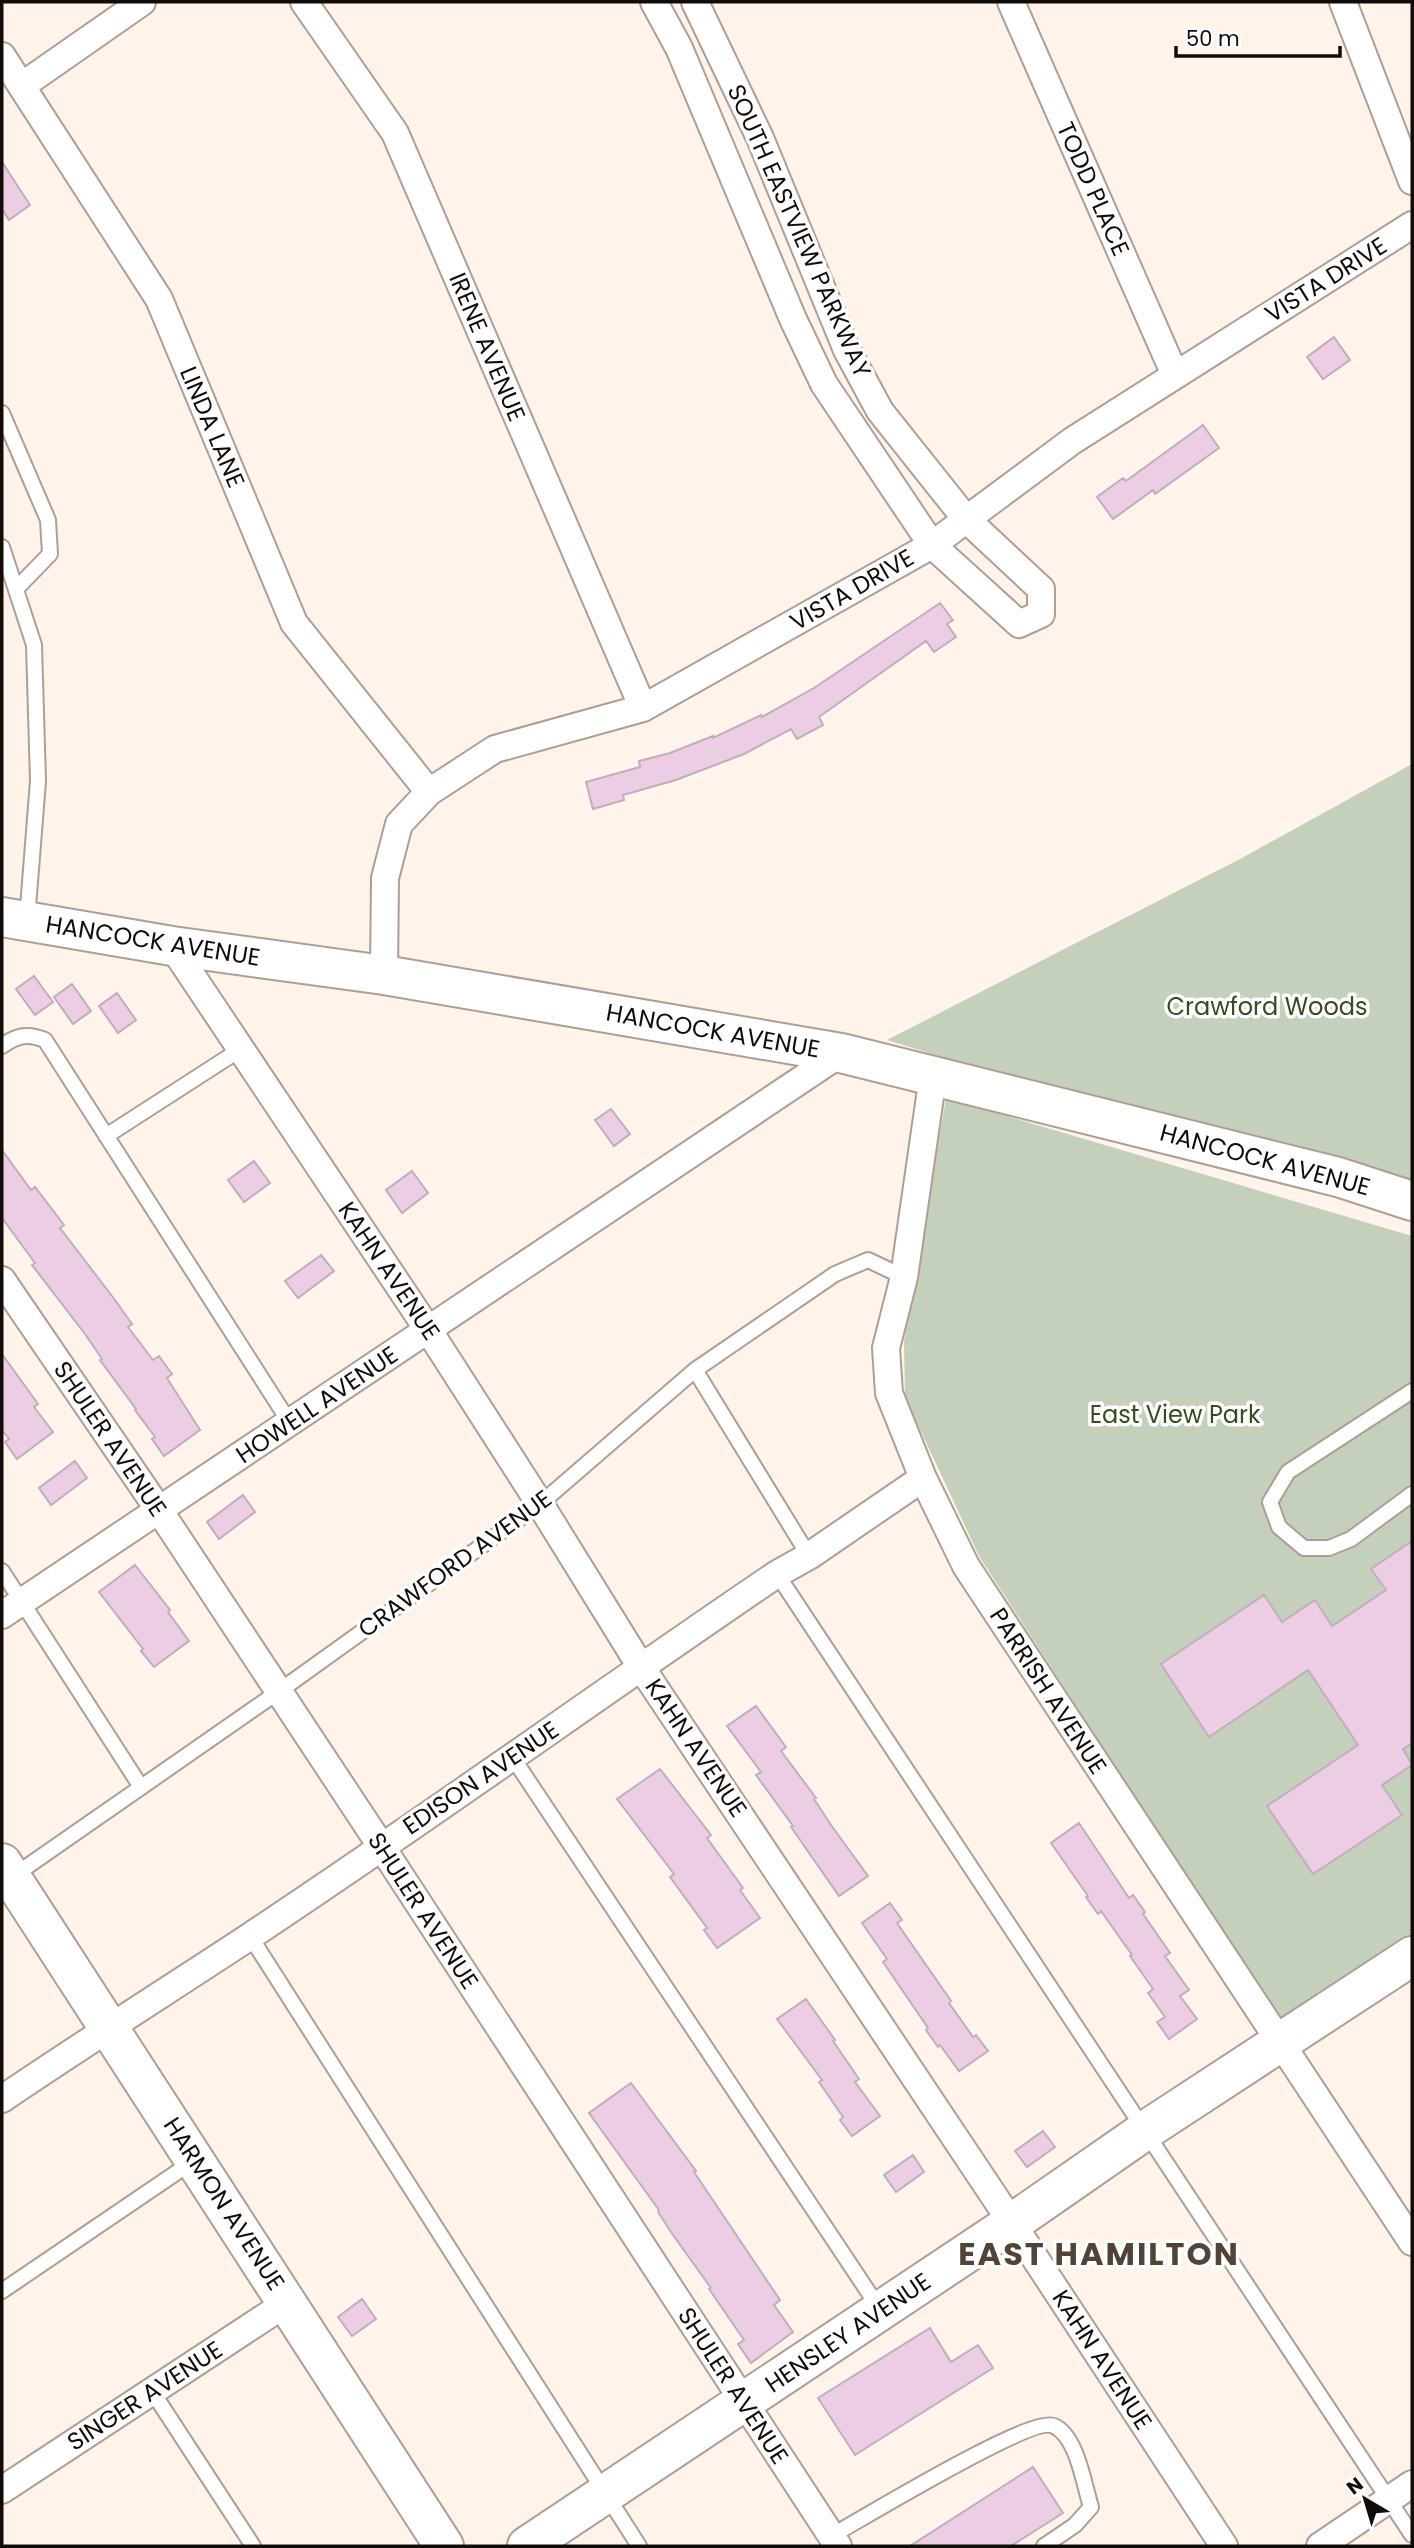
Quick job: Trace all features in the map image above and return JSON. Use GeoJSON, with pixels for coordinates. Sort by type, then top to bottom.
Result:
{"type":"FeatureCollection","features":[{"type":"Feature","properties":{"kind":"street"},"geometry":{"type":"LineString","coordinates":[[23,85],[142,2]]}},
{"type":"Feature","properties":{"kind":"street","name":"IRENE AVENUE"},"geometry":{"type":"LineString","coordinates":[[303,2],[395,133],[643,708]]}},
{"type":"Feature","properties":{"kind":"street","name":"SOUTH EASTVIEW PARKWAY"},"geometry":{"type":"LineString","coordinates":[[654,2],[679,48],[793,319],[824,384],[932,545],[1018,624],[1041,614],[1041,589],[966,519],[880,411],[847,351],[760,138],[695,2]]}},
{"type":"Feature","properties":{"kind":"street","name":"TODD PLACE"},"geometry":{"type":"LineString","coordinates":[[1011,2],[1175,375]]}},
{"type":"Feature","properties":{"kind":"street"},"geometry":{"type":"LineString","coordinates":[[1343,2],[1412,181]]}},
{"type":"Feature","properties":{"kind":"street","name":"LINDA LANE"},"geometry":{"type":"LineString","coordinates":[[2,56],[159,299],[294,622],[429,792]]}},
{"type":"Feature","properties":{"kind":"street","name":"VISTA DRIVE"},"geometry":{"type":"LineString","coordinates":[[384,975],[385,878],[399,824],[429,792],[495,749],[643,708],[932,545],[1072,441],[1412,225]]}},
{"type":"Feature","properties":{"kind":"street","name":"HANCOCK AVENUE"},"geometry":{"type":"LineString","coordinates":[[14,920],[172,946],[384,975],[841,1053],[1338,1177],[1412,1201]]}},
{"type":"Feature","properties":{"kind":"street","name":"KAHN AVENUE"},"geometry":{"type":"LineString","coordinates":[[172,946],[429,1331],[641,1667],[1224,2546]]}},
{"type":"Feature","properties":{"kind":"street","name":"HOWELL AVENUE"},"geometry":{"type":"LineString","coordinates":[[12,1608],[841,1053]]}},
{"type":"Feature","properties":{"kind":"street","name":"PARRISH AVENUE"},"geometry":{"type":"LineString","coordinates":[[933,1076],[904,1277],[886,1348],[889,1393],[923,1478],[966,1566],[1412,2242]]}},
{"type":"Feature","properties":{"kind":"street","name":"SHULER AVENUE"},"geometry":{"type":"LineString","coordinates":[[2,1280],[159,1510],[381,1846],[835,2541]]}},
{"type":"Feature","properties":{"kind":"street","name":"EDISON AVENUE"},"geometry":{"type":"LineString","coordinates":[[2,2099],[107,2027],[250,1936],[513,1758],[777,1574],[809,1556],[923,1478]]}},
{"type":"Feature","properties":{"kind":"street","name":"HARMON AVENUE"},"geometry":{"type":"LineString","coordinates":[[5,1875],[288,2302],[444,2546]]}},
{"type":"Feature","properties":{"kind":"street","name":"HENSLEY AVENUE"},"geometry":{"type":"LineString","coordinates":[[527,2546],[1012,2223],[1146,2130],[1412,1956]]}},
{"type":"Feature","properties":{"kind":"street","name":"SINGER AVENUE"},"geometry":{"type":"LineString","coordinates":[[2,2490],[288,2302]]}},
{"type":"Feature","properties":{"kind":"street"},"geometry":{"type":"LineString","coordinates":[[1320,2546],[1412,2484]]}},
{"type":"Feature","properties":{"kind":"lane"},"geometry":{"type":"LineString","coordinates":[[2,413],[48,520],[50,554],[16,589]]}},
{"type":"Feature","properties":{"kind":"lane"},"geometry":{"type":"LineString","coordinates":[[2,547],[34,645],[38,781],[14,920]]}},
{"type":"Feature","properties":{"kind":"lane"},"geometry":{"type":"LineString","coordinates":[[2,1046],[11,1039],[32,1034],[45,1040],[290,1423]]}},
{"type":"Feature","properties":{"kind":"lane"},"geometry":{"type":"LineString","coordinates":[[106,1136],[241,1049]]}},
{"type":"Feature","properties":{"kind":"lane","name":"CRAWFORD AVENUE"},"geometry":{"type":"LineString","coordinates":[[5,1875],[141,1787],[278,1692],[540,1504],[695,1370],[835,1274],[868,1260],[904,1277]]}},
{"type":"Feature","properties":{"kind":"lane"},"geometry":{"type":"LineString","coordinates":[[695,1370],[809,1556]]}},
{"type":"Feature","properties":{"kind":"lane"},"geometry":{"type":"LineString","coordinates":[[1412,1391],[1288,1472],[1270,1502],[1279,1527],[1304,1548],[1329,1548],[1352,1538],[1412,1494]]}},
{"type":"Feature","properties":{"kind":"lane"},"geometry":{"type":"LineString","coordinates":[[2,1571],[12,1608],[141,1787]]}},
{"type":"Feature","properties":{"kind":"lane"},"geometry":{"type":"LineString","coordinates":[[777,1574],[1412,2535]]}},
{"type":"Feature","properties":{"kind":"lane"},"geometry":{"type":"LineString","coordinates":[[513,1758],[881,2311]]}},
{"type":"Feature","properties":{"kind":"lane"},"geometry":{"type":"LineString","coordinates":[[250,1936],[639,2546]]}},
{"type":"Feature","properties":{"kind":"lane"},"geometry":{"type":"LineString","coordinates":[[2,2291],[195,2160]]}},
{"type":"Feature","properties":{"kind":"lane"},"geometry":{"type":"LineString","coordinates":[[152,2391],[253,2546]]}},
{"type":"Feature","properties":{"kind":"lane"},"geometry":{"type":"LineString","coordinates":[[835,2541],[998,2442],[1043,2424],[1054,2426],[1073,2445],[1091,2507],[1075,2525],[1044,2546]]}},
{"type":"Feature","properties":{"kind":"green space","name":"Crawford Woods"},"geometry":{"type":"Polygon","coordinates":[[[1412,764],[1412,1203],[887,1040],[1240,859],[1412,764]]]}},
{"type":"Feature","properties":{"kind":"green space","name":"East View Park"},"geometry":{"type":"Polygon","coordinates":[[[946,1098],[1412,1236],[1412,1934],[1281,2022],[979,1556],[905,1397],[904,1342],[946,1098]]]}},
{"type":"Feature","properties":{"kind":"building"},"geometry":{"type":"Polygon","coordinates":[[[2,162],[30,205],[9,220],[2,209],[2,162]]]}},
{"type":"Feature","properties":{"kind":"building"},"geometry":{"type":"Polygon","coordinates":[[[1334,337],[1350,360],[1323,379],[1307,357],[1334,337]]]}},
{"type":"Feature","properties":{"kind":"building"},"geometry":{"type":"Polygon","coordinates":[[[1203,425],[1219,448],[1155,494],[1153,490],[1113,519],[1097,497],[1123,478],[1126,481],[1203,425]]]}},
{"type":"Feature","properties":{"kind":"building"},"geometry":{"type":"Polygon","coordinates":[[[940,603],[953,620],[947,624],[956,637],[934,652],[926,641],[819,717],[823,725],[797,739],[791,729],[744,754],[676,780],[623,795],[624,800],[593,809],[586,782],[640,767],[639,761],[713,738],[761,715],[762,717],[814,688],[940,603]]]}},
{"type":"Feature","properties":{"kind":"building"},"geometry":{"type":"Polygon","coordinates":[[[34,976],[53,1002],[35,1015],[16,989],[34,976]]]}},
{"type":"Feature","properties":{"kind":"building"},"geometry":{"type":"Polygon","coordinates":[[[72,984],[91,1011],[73,1024],[54,997],[72,984]]]}},
{"type":"Feature","properties":{"kind":"building"},"geometry":{"type":"Polygon","coordinates":[[[117,993],[136,1020],[118,1033],[99,1006],[117,993]]]}},
{"type":"Feature","properties":{"kind":"building"},"geometry":{"type":"Polygon","coordinates":[[[611,1109],[630,1134],[614,1146],[595,1120],[611,1109]]]}},
{"type":"Feature","properties":{"kind":"building"},"geometry":{"type":"Polygon","coordinates":[[[2,1150],[31,1190],[35,1187],[64,1225],[60,1228],[132,1324],[128,1327],[153,1360],[159,1356],[172,1374],[167,1378],[200,1430],[164,1456],[152,1439],[155,1437],[100,1360],[102,1359],[85,1334],[32,1265],[35,1263],[2,1218],[2,1150]]]}},
{"type":"Feature","properties":{"kind":"building"},"geometry":{"type":"Polygon","coordinates":[[[254,1161],[270,1183],[244,1202],[228,1180],[254,1161]]]}},
{"type":"Feature","properties":{"kind":"building"},"geometry":{"type":"Polygon","coordinates":[[[412,1171],[428,1193],[402,1213],[386,1190],[412,1171]]]}},
{"type":"Feature","properties":{"kind":"building"},"geometry":{"type":"Polygon","coordinates":[[[321,1255],[334,1271],[298,1298],[285,1281],[321,1255]]]}},
{"type":"Feature","properties":{"kind":"building"},"geometry":{"type":"Polygon","coordinates":[[[2,1354],[38,1404],[34,1407],[53,1432],[17,1459],[5,1442],[9,1439],[2,1430],[2,1354]]]}},
{"type":"Feature","properties":{"kind":"building"},"geometry":{"type":"Polygon","coordinates":[[[75,1461],[87,1478],[51,1505],[39,1488],[75,1461]]]}},
{"type":"Feature","properties":{"kind":"building"},"geometry":{"type":"Polygon","coordinates":[[[243,1495],[255,1512],[219,1539],[207,1522],[243,1495]]]}},
{"type":"Feature","properties":{"kind":"building"},"geometry":{"type":"Polygon","coordinates":[[[1412,1541],[1412,1743],[1403,1749],[1412,1765],[1382,1785],[1402,1815],[1313,1874],[1267,1806],[1358,1745],[1308,1670],[1209,1737],[1161,1664],[1264,1595],[1282,1622],[1315,1600],[1332,1626],[1386,1590],[1371,1569],[1412,1541]]]}},
{"type":"Feature","properties":{"kind":"building"},"geometry":{"type":"Polygon","coordinates":[[[135,1565],[170,1610],[168,1612],[189,1641],[154,1667],[99,1592],[135,1565]]]}},
{"type":"Feature","properties":{"kind":"building"},"geometry":{"type":"Polygon","coordinates":[[[756,1706],[786,1747],[781,1751],[868,1876],[839,1896],[756,1775],[761,1772],[727,1726],[756,1706]]]}},
{"type":"Feature","properties":{"kind":"building"},"geometry":{"type":"Polygon","coordinates":[[[660,1769],[711,1835],[707,1838],[743,1888],[740,1890],[760,1918],[717,1948],[704,1930],[707,1928],[670,1877],[674,1874],[617,1799],[660,1769]]]}},
{"type":"Feature","properties":{"kind":"building"},"geometry":{"type":"Polygon","coordinates":[[[1079,1823],[1129,1898],[1133,1895],[1145,1912],[1143,1914],[1170,1953],[1165,1956],[1189,1990],[1180,1996],[1197,2019],[1169,2039],[1157,2022],[1165,2017],[1148,1993],[1153,1989],[1130,1956],[1132,1955],[1101,1911],[1098,1914],[1051,1843],[1079,1823]]]}},
{"type":"Feature","properties":{"kind":"building"},"geometry":{"type":"Polygon","coordinates":[[[890,1903],[902,1920],[897,1923],[951,2001],[949,2003],[973,2037],[976,2035],[988,2051],[959,2071],[926,2030],[928,2028],[883,1962],[887,1959],[862,1923],[890,1903]]]}},
{"type":"Feature","properties":{"kind":"building"},"geometry":{"type":"Polygon","coordinates":[[[806,1999],[859,2079],[855,2082],[880,2116],[852,2136],[840,2120],[843,2117],[819,2082],[822,2080],[777,2019],[806,1999]]]}},
{"type":"Feature","properties":{"kind":"building"},"geometry":{"type":"Polygon","coordinates":[[[631,2083],[696,2171],[694,2172],[780,2300],[774,2305],[793,2332],[751,2363],[738,2344],[744,2340],[709,2289],[711,2288],[589,2113],[631,2083]]]}},
{"type":"Feature","properties":{"kind":"building"},"geometry":{"type":"Polygon","coordinates":[[[1043,2131],[1055,2147],[1027,2167],[1015,2151],[1043,2131]]]}},
{"type":"Feature","properties":{"kind":"building"},"geometry":{"type":"Polygon","coordinates":[[[913,2155],[924,2172],[896,2192],[884,2175],[913,2155]]]}},
{"type":"Feature","properties":{"kind":"building"},"geometry":{"type":"Polygon","coordinates":[[[362,2299],[376,2319],[352,2336],[338,2317],[362,2299]]]}},
{"type":"Feature","properties":{"kind":"building"},"geometry":{"type":"Polygon","coordinates":[[[930,2328],[951,2362],[978,2345],[993,2368],[855,2455],[818,2398],[930,2328]]]}},
{"type":"Feature","properties":{"kind":"building"},"geometry":{"type":"Polygon","coordinates":[[[1033,2467],[1063,2513],[1011,2546],[910,2546],[1033,2467]]]}},
{"type":"Feature","properties":{"kind":"district","name":"EAST HAMILTON"},"geometry":{"type":"Point","coordinates":[1099,2254]}}]}
